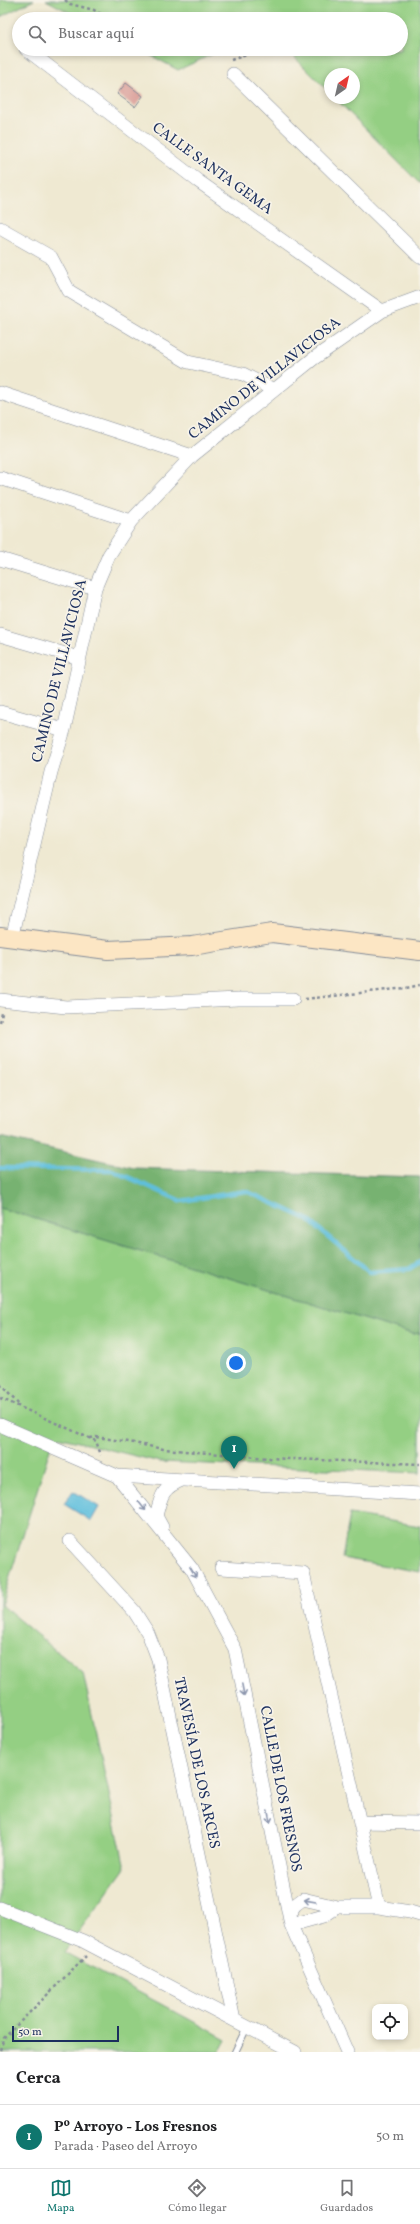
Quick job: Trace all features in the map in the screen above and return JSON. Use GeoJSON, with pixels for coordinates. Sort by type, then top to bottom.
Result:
{"type":"FeatureCollection","features":[{"type":"Feature","properties":{"kind":"street","name":"CALLE SANTA GEMA"},"geometry":{"type":"LineString","coordinates":[[35,56],[198,181],[382,311]]}},
{"type":"Feature","properties":{"kind":"street"},"geometry":{"type":"LineString","coordinates":[[233,74],[420,257]]}},
{"type":"Feature","properties":{"kind":"street"},"geometry":{"type":"LineString","coordinates":[[0,228],[51,257],[69,291],[188,362],[243,374],[272,390]]}},
{"type":"Feature","properties":{"kind":"street","name":"CAMINO DE VILLAVICIOSA"},"geometry":{"type":"LineString","coordinates":[[6,937],[64,730],[95,588],[109,555],[131,521],[192,456],[312,359],[382,311],[420,297]]}},
{"type":"Feature","properties":{"kind":"street"},"geometry":{"type":"LineString","coordinates":[[0,393],[192,456]]}},
{"type":"Feature","properties":{"kind":"street"},"geometry":{"type":"LineString","coordinates":[[0,478],[131,521]]}},
{"type":"Feature","properties":{"kind":"street"},"geometry":{"type":"LineString","coordinates":[[0,559],[95,588]]}},
{"type":"Feature","properties":{"kind":"street"},"geometry":{"type":"LineString","coordinates":[[0,635],[79,658]]}},
{"type":"Feature","properties":{"kind":"street"},"geometry":{"type":"LineString","coordinates":[[0,712],[64,730]]}},
{"type":"Feature","properties":{"kind":"street"},"geometry":{"type":"LineString","coordinates":[[6,937],[108,950],[192,946],[272,933],[420,951]]}},
{"type":"Feature","properties":{"kind":"street"},"geometry":{"type":"LineString","coordinates":[[0,1000],[66,1007],[238,999],[293,999]]}},
{"type":"Feature","properties":{"kind":"street"},"geometry":{"type":"LineString","coordinates":[[0,1425],[117,1476],[420,1494]]}},
{"type":"Feature","properties":{"kind":"street","name":"CALLE DE LOS FRESNOS"},"geometry":{"type":"LineString","coordinates":[[117,1476],[192,1569],[235,1649],[290,1920],[347,2052]]}},
{"type":"Feature","properties":{"kind":"street","name":"CALLE DE LOS FRESNOS"},"geometry":{"type":"LineString","coordinates":[[169,1541],[156,1516],[159,1503],[161,1497],[170,1485],[184,1480]]}},
{"type":"Feature","properties":{"kind":"street","name":"TRAVESÍA DE LOS ARCES"},"geometry":{"type":"LineString","coordinates":[[70,1541],[134,1611],[148,1633],[158,1659],[234,2020]]}},
{"type":"Feature","properties":{"kind":"street"},"geometry":{"type":"LineString","coordinates":[[222,1568],[303,1572],[379,1907]]}},
{"type":"Feature","properties":{"kind":"street"},"geometry":{"type":"LineString","coordinates":[[360,1822],[420,1822]]}},
{"type":"Feature","properties":{"kind":"street"},"geometry":{"type":"LineString","coordinates":[[338,1907],[324,1916],[290,1920],[295,1905],[303,1899],[338,1907],[379,1907],[410,1912],[420,1916]]}},
{"type":"Feature","properties":{"kind":"street"},"geometry":{"type":"LineString","coordinates":[[0,1908],[95,1947],[295,2052]]}},
{"type":"Feature","properties":{"kind":"lane"},"geometry":{"type":"LineString","coordinates":[[235,2052],[247,2027]]}},
{"type":"Feature","properties":{"kind":"path"},"geometry":{"type":"LineString","coordinates":[[65,0],[70,4],[97,12]]}},
{"type":"Feature","properties":{"kind":"path"},"geometry":{"type":"LineString","coordinates":[[233,74],[230,60],[243,56]]}},
{"type":"Feature","properties":{"kind":"path"},"geometry":{"type":"LineString","coordinates":[[293,999],[406,988],[420,985]]}},
{"type":"Feature","properties":{"kind":"path"},"geometry":{"type":"LineString","coordinates":[[0,1384],[21,1407]]}},
{"type":"Feature","properties":{"kind":"path"},"geometry":{"type":"LineString","coordinates":[[0,1398],[90,1438],[96,1442],[103,1458]]}},
{"type":"Feature","properties":{"kind":"path"},"geometry":{"type":"LineString","coordinates":[[90,1438],[96,1437],[163,1449],[266,1458],[420,1464]]}},
{"type":"Feature","properties":{"kind":"path"},"geometry":{"type":"LineString","coordinates":[[0,2050],[4,2038],[95,1947]]}},
{"type":"Feature","properties":{"kind":"green space"},"geometry":{"type":"Polygon","coordinates":[[[0,0],[34,0],[0,17],[0,0]]]}},
{"type":"Feature","properties":{"kind":"green space"},"geometry":{"type":"Polygon","coordinates":[[[46,0],[420,0],[420,184],[341,104],[360,104],[360,68],[324,68],[324,87],[293,56],[408,56],[408,12],[69,12],[46,0]]]}},
{"type":"Feature","properties":{"kind":"green space"},"geometry":{"type":"Polygon","coordinates":[[[152,56],[209,56],[178,70],[152,56]]]}},
{"type":"Feature","properties":{"kind":"green space"},"geometry":{"type":"Polygon","coordinates":[[[0,1137],[134,1168],[420,1177],[420,1333],[413,1334],[0,1208],[0,1137]]]}},
{"type":"Feature","properties":{"kind":"green space"},"geometry":{"type":"Polygon","coordinates":[[[0,1208],[413,1334],[420,1333],[420,1473],[160,1462],[54,1436],[1,1605],[83,1673],[125,1868],[64,1952],[226,2039],[219,2052],[0,2052],[0,1208]]]}},
{"type":"Feature","properties":{"kind":"green space"},"geometry":{"type":"Polygon","coordinates":[[[350,1514],[420,1526],[420,1572],[342,1558],[350,1514]]]}},
{"type":"Feature","properties":{"kind":"water"},"geometry":{"type":"Polygon","coordinates":[[[73,1491],[99,1507],[91,1521],[64,1504],[73,1491]]]}},
{"type":"Feature","properties":{"kind":"building"},"geometry":{"type":"Polygon","coordinates":[[[126,83],[143,96],[135,107],[117,94],[126,83]]]}},
{"type":"Feature","properties":{"kind":"waterway"},"geometry":{"type":"LineString","coordinates":[[0,1168],[112,1170],[181,1201],[246,1191],[307,1219],[370,1272],[409,1269],[420,1262]]}},
{"type":"Feature","properties":{"kind":"place","name":"Pº Arroyo - Los Fresnos"},"geometry":{"type":"Point","coordinates":[234,1469]}}]}
